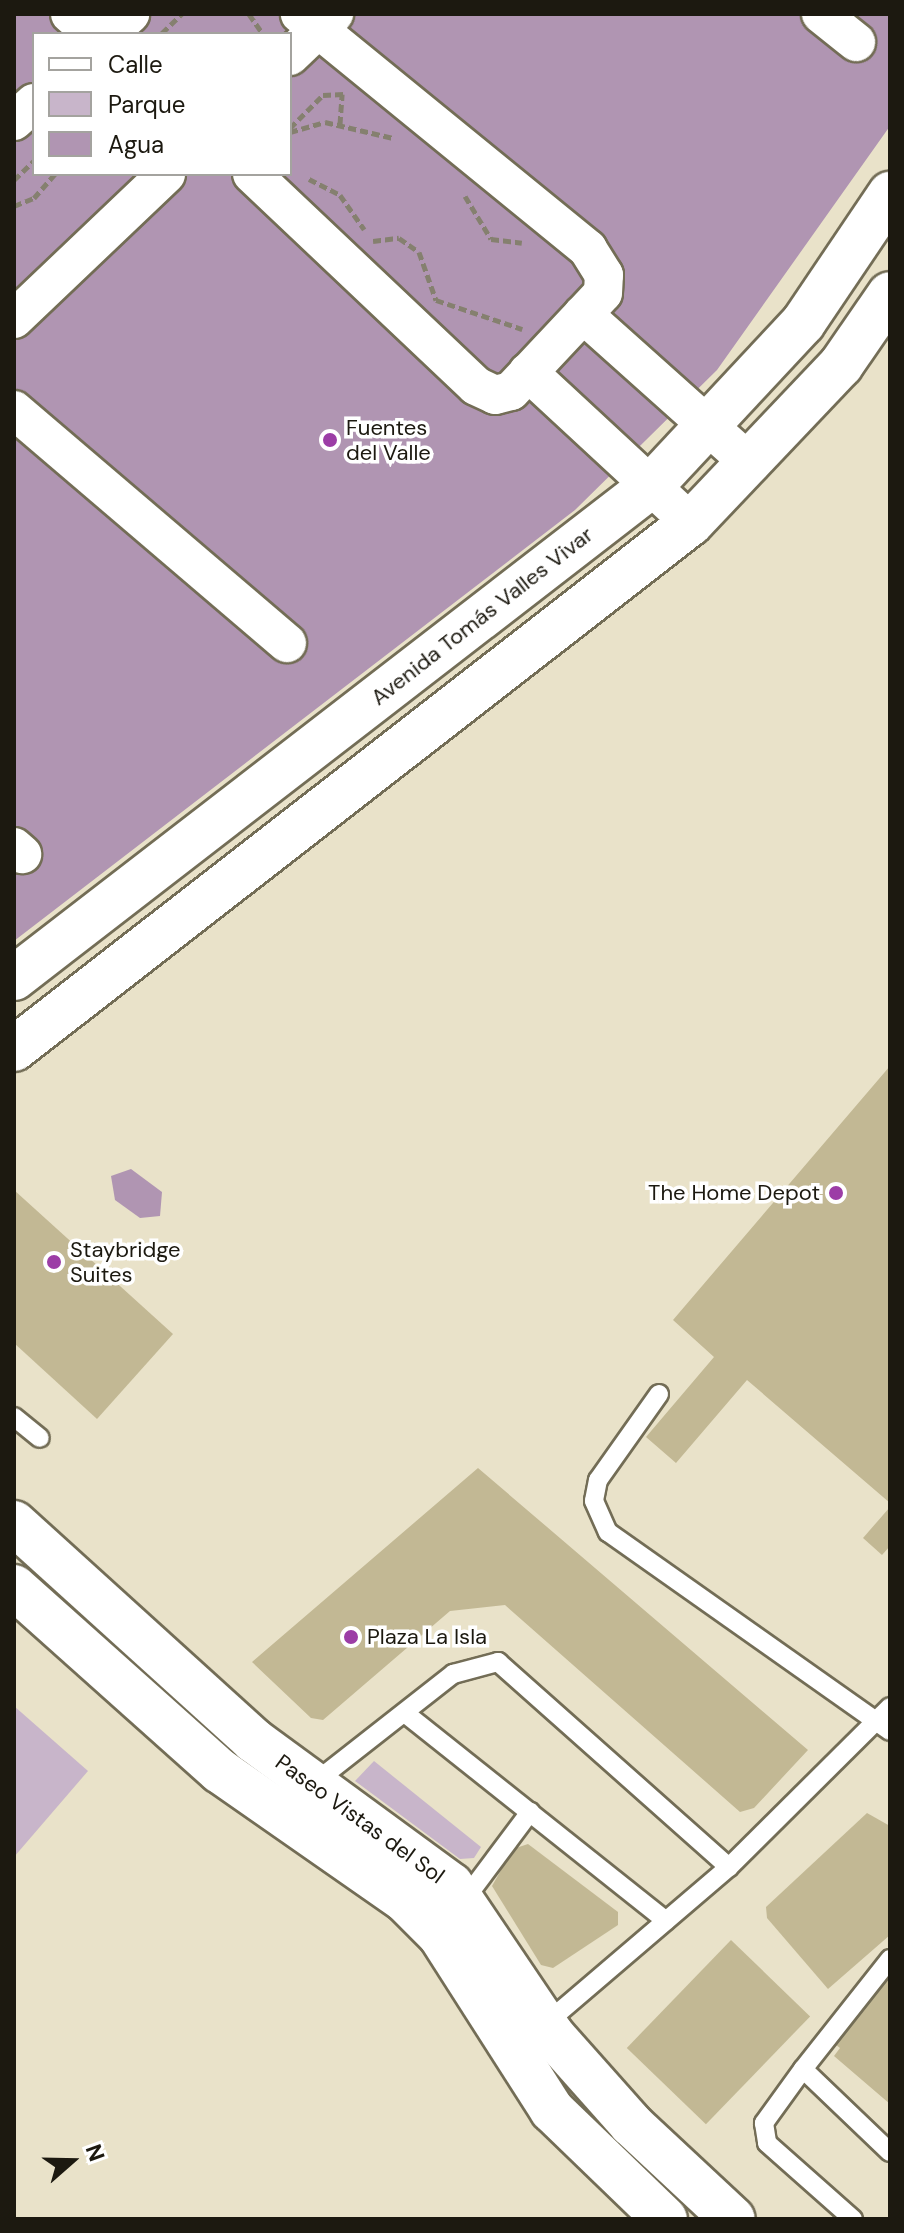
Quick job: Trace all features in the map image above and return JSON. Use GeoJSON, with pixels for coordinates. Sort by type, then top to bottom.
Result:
{"type":"FeatureCollection","features":[{"type":"Feature","properties":{"kind":"street"},"geometry":{"type":"LineString","coordinates":[[70,14],[91,32]]}},
{"type":"Feature","properties":{"kind":"street"},"geometry":{"type":"LineString","coordinates":[[110,32],[130,14]]}},
{"type":"Feature","properties":{"kind":"street"},"geometry":{"type":"LineString","coordinates":[[821,14],[856,42]]}},
{"type":"Feature","properties":{"kind":"street"},"geometry":{"type":"LineString","coordinates":[[254,176],[476,386],[495,395],[511,391],[603,293],[604,275],[588,249],[318,19],[292,53]]}},
{"type":"Feature","properties":{"kind":"street"},"geometry":{"type":"LineString","coordinates":[[14,121],[32,105]]}},
{"type":"Feature","properties":{"kind":"street"},"geometry":{"type":"LineString","coordinates":[[14,319],[164,176]]}},
{"type":"Feature","properties":{"kind":"street","name":"Avenida Tomás Valles Vivar"},"geometry":{"type":"LineString","coordinates":[[14,978],[651,486],[711,429],[803,323],[890,194]]}},
{"type":"Feature","properties":{"kind":"street"},"geometry":{"type":"LineString","coordinates":[[14,1049],[691,523],[751,464],[841,365],[890,294]]}},
{"type":"Feature","properties":{"kind":"street"},"geometry":{"type":"LineString","coordinates":[[583,314],[751,464]]}},
{"type":"Feature","properties":{"kind":"street"},"geometry":{"type":"LineString","coordinates":[[528,372],[691,523]]}},
{"type":"Feature","properties":{"kind":"street"},"geometry":{"type":"LineString","coordinates":[[14,410],[287,643]]}},
{"type":"Feature","properties":{"kind":"street","name":"Paseo Vistas del Sol"},"geometry":{"type":"LineString","coordinates":[[14,1523],[53,1555],[215,1708],[312,1784],[429,1864],[514,2056],[596,2158],[665,2219]]}},
{"type":"Feature","properties":{"kind":"street"},"geometry":{"type":"LineString","coordinates":[[18,1591],[53,1555]]}},
{"type":"Feature","properties":{"kind":"street","name":"Paseo Vistas del Sol"},"geometry":{"type":"LineString","coordinates":[[18,1591],[220,1771],[379,1877],[452,1918],[631,2124],[733,2219]]}},
{"type":"Feature","properties":{"kind":"street"},"geometry":{"type":"LineString","coordinates":[[596,2158],[631,2124]]}},
{"type":"Feature","properties":{"kind":"lane"},"geometry":{"type":"LineString","coordinates":[[659,1394],[598,1480],[598,1517],[608,1532],[884,1726]]}},
{"type":"Feature","properties":{"kind":"lane"},"geometry":{"type":"LineString","coordinates":[[14,1417],[40,1438]]}},
{"type":"Feature","properties":{"kind":"lane"},"geometry":{"type":"LineString","coordinates":[[312,1784],[406,1714],[453,1674],[498,1662],[729,1867]]}},
{"type":"Feature","properties":{"kind":"lane"},"geometry":{"type":"LineString","coordinates":[[544,2025],[729,1867],[884,1726],[890,1707]]}},
{"type":"Feature","properties":{"kind":"lane"},"geometry":{"type":"LineString","coordinates":[[406,1714],[666,1921]]}},
{"type":"Feature","properties":{"kind":"lane"},"geometry":{"type":"LineString","coordinates":[[452,1918],[530,1812]]}},
{"type":"Feature","properties":{"kind":"lane"},"geometry":{"type":"LineString","coordinates":[[853,2219],[767,2143],[764,2123],[890,1959]]}},
{"type":"Feature","properties":{"kind":"lane"},"geometry":{"type":"LineString","coordinates":[[803,2069],[890,2152]]}},
{"type":"Feature","properties":{"kind":"path"},"geometry":{"type":"LineString","coordinates":[[163,32],[182,14]]}},
{"type":"Feature","properties":{"kind":"path"},"geometry":{"type":"LineString","coordinates":[[249,14],[262,32]]}},
{"type":"Feature","properties":{"kind":"path"},"geometry":{"type":"LineString","coordinates":[[340,124],[342,94]]}},
{"type":"Feature","properties":{"kind":"path"},"geometry":{"type":"LineString","coordinates":[[292,128],[323,95],[352,96]]}},
{"type":"Feature","properties":{"kind":"path"},"geometry":{"type":"LineString","coordinates":[[292,130],[340,124],[406,140],[396,127]]}},
{"type":"Feature","properties":{"kind":"path"},"geometry":{"type":"LineString","coordinates":[[14,180],[32,163]]}},
{"type":"Feature","properties":{"kind":"path"},"geometry":{"type":"LineString","coordinates":[[314,194],[292,175],[340,195],[358,213],[368,242]]}},
{"type":"Feature","properties":{"kind":"path"},"geometry":{"type":"LineString","coordinates":[[14,206],[34,198],[53,176]]}},
{"type":"Feature","properties":{"kind":"path"},"geometry":{"type":"LineString","coordinates":[[480,198],[458,181],[491,239],[536,242],[525,233]]}},
{"type":"Feature","properties":{"kind":"path"},"geometry":{"type":"LineString","coordinates":[[347,223],[380,252]]}},
{"type":"Feature","properties":{"kind":"path"},"geometry":{"type":"LineString","coordinates":[[368,242],[399,238],[419,252],[436,300]]}},
{"type":"Feature","properties":{"kind":"path"},"geometry":{"type":"LineString","coordinates":[[413,281],[458,320]]}},
{"type":"Feature","properties":{"kind":"path"},"geometry":{"type":"LineString","coordinates":[[436,300],[534,330]]}},
{"type":"Feature","properties":{"kind":"green space"},"geometry":{"type":"Polygon","coordinates":[[[14,1706],[88,1771],[14,1857],[14,1706]]]}},
{"type":"Feature","properties":{"kind":"green space"},"geometry":{"type":"Polygon","coordinates":[[[374,1761],[481,1847],[474,1858],[460,1859],[355,1781],[374,1761]]]}},
{"type":"Feature","properties":{"kind":"water","name":"Fuentes del Valle"},"geometry":{"type":"Polygon","coordinates":[[[14,14],[890,14],[890,126],[717,370],[575,510],[14,941],[14,14]]]}},
{"type":"Feature","properties":{"kind":"water"},"geometry":{"type":"Polygon","coordinates":[[[131,1169],[162,1192],[160,1216],[140,1218],[115,1200],[111,1176],[131,1169]]]}},
{"type":"Feature","properties":{"kind":"building","name":"The Home Depot"},"geometry":{"type":"Polygon","coordinates":[[[890,1066],[890,1503],[747,1380],[676,1463],[646,1437],[714,1357],[673,1320],[890,1066]]]}},
{"type":"Feature","properties":{"kind":"building","name":"Staybridge Suites"},"geometry":{"type":"Polygon","coordinates":[[[14,1190],[173,1334],[97,1419],[14,1343],[14,1190]]]}},
{"type":"Feature","properties":{"kind":"building","name":"Plaza La Isla"},"geometry":{"type":"Polygon","coordinates":[[[478,1468],[808,1750],[754,1808],[740,1812],[505,1605],[450,1611],[323,1720],[311,1718],[252,1662],[478,1468]]]}},
{"type":"Feature","properties":{"kind":"building"},"geometry":{"type":"Polygon","coordinates":[[[890,1507],[890,1546],[882,1555],[863,1538],[890,1507]]]}},
{"type":"Feature","properties":{"kind":"building"},"geometry":{"type":"Polygon","coordinates":[[[867,1813],[890,1826],[890,1935],[828,1989],[767,1918],[766,1907],[867,1813]]]}},
{"type":"Feature","properties":{"kind":"building"},"geometry":{"type":"Polygon","coordinates":[[[528,1844],[618,1912],[618,1925],[553,1968],[541,1965],[492,1886],[513,1849],[528,1844]]]}},
{"type":"Feature","properties":{"kind":"building"},"geometry":{"type":"Polygon","coordinates":[[[731,1940],[810,2016],[706,2124],[627,2048],[731,1940]]]}},
{"type":"Feature","properties":{"kind":"building"},"geometry":{"type":"Polygon","coordinates":[[[890,1971],[890,2104],[834,2056],[840,2048],[831,2041],[890,1971]]]}},
{"type":"Feature","properties":{"kind":"place","name":"Fuentes del Valle"},"geometry":{"type":"Point","coordinates":[330,440]}},
{"type":"Feature","properties":{"kind":"place","name":"The Home Depot"},"geometry":{"type":"Point","coordinates":[836,1193]}},
{"type":"Feature","properties":{"kind":"place","name":"Staybridge Suites"},"geometry":{"type":"Point","coordinates":[54,1262]}},
{"type":"Feature","properties":{"kind":"place","name":"Plaza La Isla"},"geometry":{"type":"Point","coordinates":[351,1637]}}]}
